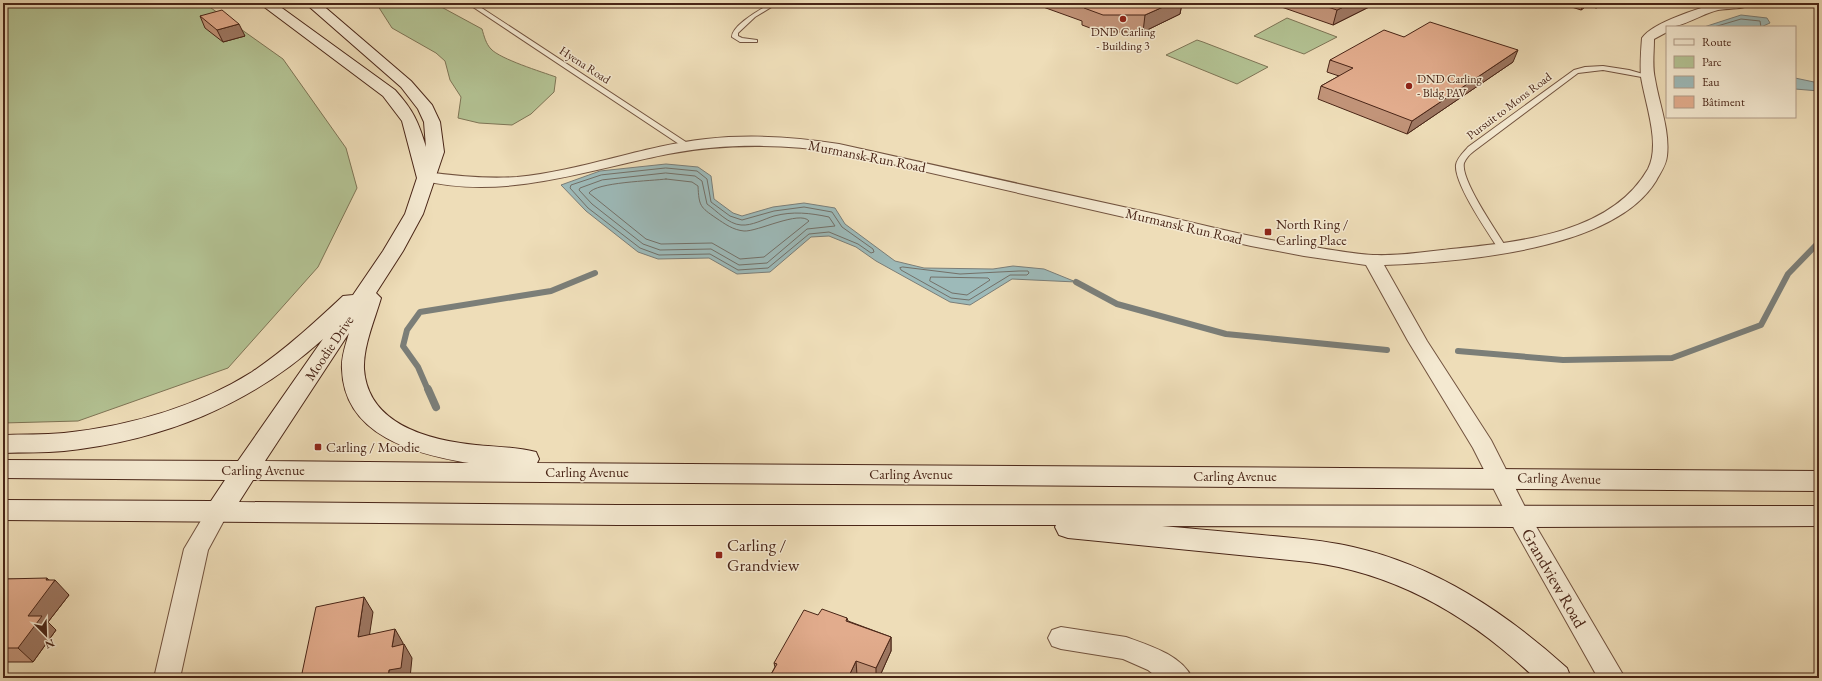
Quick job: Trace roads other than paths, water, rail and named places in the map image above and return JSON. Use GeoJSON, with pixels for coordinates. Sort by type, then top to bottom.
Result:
{"type":"FeatureCollection","features":[{"type":"Feature","properties":{"kind":"main road"},"geometry":{"type":"LineString","coordinates":[[266,3],[389,93],[402,108],[410,121],[426,177]]}},
{"type":"Feature","properties":{"kind":"main road","name":"Moodie Drive"},"geometry":{"type":"LineString","coordinates":[[217,513],[378,274],[406,229],[414,214],[435,152],[432,122],[426,108],[406,84],[312,3]]}},
{"type":"Feature","properties":{"kind":"main road"},"geometry":{"type":"LineString","coordinates":[[3,444],[63,442],[127,431],[192,410],[233,393],[259,378],[288,358],[378,274]]}},
{"type":"Feature","properties":{"kind":"main road"},"geometry":{"type":"LineString","coordinates":[[378,274],[362,325],[353,368],[355,388],[370,415],[377,422],[389,430],[416,442],[462,452],[668,472]]}},
{"type":"Feature","properties":{"kind":"main road","name":"Carling Avenue"},"geometry":{"type":"LineString","coordinates":[[3,469],[1498,477],[1819,481]]}},
{"type":"Feature","properties":{"kind":"main road"},"geometry":{"type":"LineString","coordinates":[[3,510],[217,513],[618,515],[930,514],[1519,518],[1819,516]]}},
{"type":"Feature","properties":{"kind":"main road"},"geometry":{"type":"LineString","coordinates":[[930,514],[1324,552],[1367,562],[1409,577],[1453,598],[1491,622],[1528,651],[1556,678]]}},
{"type":"Feature","properties":{"kind":"street","name":"Murmansk Run Road"},"geometry":{"type":"LineString","coordinates":[[426,177],[493,182],[528,180],[688,146],[749,141],[815,144],[1228,236],[1322,254],[1372,260],[1503,249],[1536,243],[1583,228],[1624,206],[1641,191],[1658,163],[1659,152],[1652,96],[1647,76],[1648,38],[1668,24],[1698,11],[1746,3]]}},
{"type":"Feature","properties":{"kind":"street","name":"Grandview Road"},"geometry":{"type":"LineString","coordinates":[[1372,260],[1418,341],[1483,446],[1519,518],[1612,678]]}},
{"type":"Feature","properties":{"kind":"street"},"geometry":{"type":"LineString","coordinates":[[167,678],[196,548],[217,513]]}},
{"type":"Feature","properties":{"kind":"street"},"geometry":{"type":"LineString","coordinates":[[1061,638],[1126,648],[1157,662],[1179,678]]}},
{"type":"Feature","properties":{"kind":"lane","name":"Hyena Road"},"geometry":{"type":"LineString","coordinates":[[470,3],[688,146]]}},
{"type":"Feature","properties":{"kind":"lane"},"geometry":{"type":"LineString","coordinates":[[753,3],[767,7]]}},
{"type":"Feature","properties":{"kind":"lane"},"geometry":{"type":"LineString","coordinates":[[755,41],[740,40],[735,37],[735,33],[754,16],[775,3]]}},
{"type":"Feature","properties":{"kind":"lane","name":"Pursuit to Mons Road"},"geometry":{"type":"LineString","coordinates":[[1503,249],[1465,186],[1460,175],[1460,165],[1464,156],[1471,149],[1576,71],[1594,68],[1608,68],[1647,76]]}},
{"type":"Feature","properties":{"kind":"water"},"geometry":{"type":"Polygon","coordinates":[[[1741,15],[1767,18],[1770,23],[1763,26],[1707,26],[1741,15]]]}},
{"type":"Feature","properties":{"kind":"water"},"geometry":{"type":"Polygon","coordinates":[[[1796,78],[1814,82],[1819,81],[1819,91],[1796,89],[1796,78]]]}},
{"type":"Feature","properties":{"kind":"water"},"geometry":{"type":"Polygon","coordinates":[[[666,164],[698,167],[711,176],[714,199],[733,213],[742,216],[773,207],[804,203],[835,208],[845,224],[895,261],[924,268],[993,269],[1013,266],[1044,269],[1076,282],[1012,279],[970,305],[950,302],[876,261],[856,247],[829,236],[811,237],[770,272],[737,274],[709,258],[658,259],[638,252],[586,211],[561,185],[600,171],[666,164]]]}},
{"type":"Feature","properties":{"kind":"waterway"},"geometry":{"type":"LineString","coordinates":[[1458,351],[1563,360],[1672,358],[1761,325],[1788,274],[1819,242]]}},
{"type":"Feature","properties":{"kind":"waterway"},"geometry":{"type":"LineString","coordinates":[[428,390],[418,367],[403,346],[407,330],[420,312],[551,291],[595,273]]}},
{"type":"Feature","properties":{"kind":"waterway"},"geometry":{"type":"LineString","coordinates":[[1076,282],[1117,304],[1226,334],[1387,350]]}},
{"type":"Feature","properties":{"kind":"waterway"},"geometry":{"type":"LineString","coordinates":[[428,389],[436,407]]}},
{"type":"Feature","properties":{"kind":"place","name":"DND Carling - Building 3"},"geometry":{"type":"Point","coordinates":[1123,19]}},
{"type":"Feature","properties":{"kind":"place","name":"DND Carling - Bldg PAV"},"geometry":{"type":"Point","coordinates":[1409,86]}},
{"type":"Feature","properties":{"kind":"place","name":"North Ring / Carling Place"},"geometry":{"type":"Point","coordinates":[1268,232]}},
{"type":"Feature","properties":{"kind":"place","name":"Carling / Moodie"},"geometry":{"type":"Point","coordinates":[318,447]}},
{"type":"Feature","properties":{"kind":"place","name":"Carling / Grandview"},"geometry":{"type":"Point","coordinates":[719,555]}}]}
